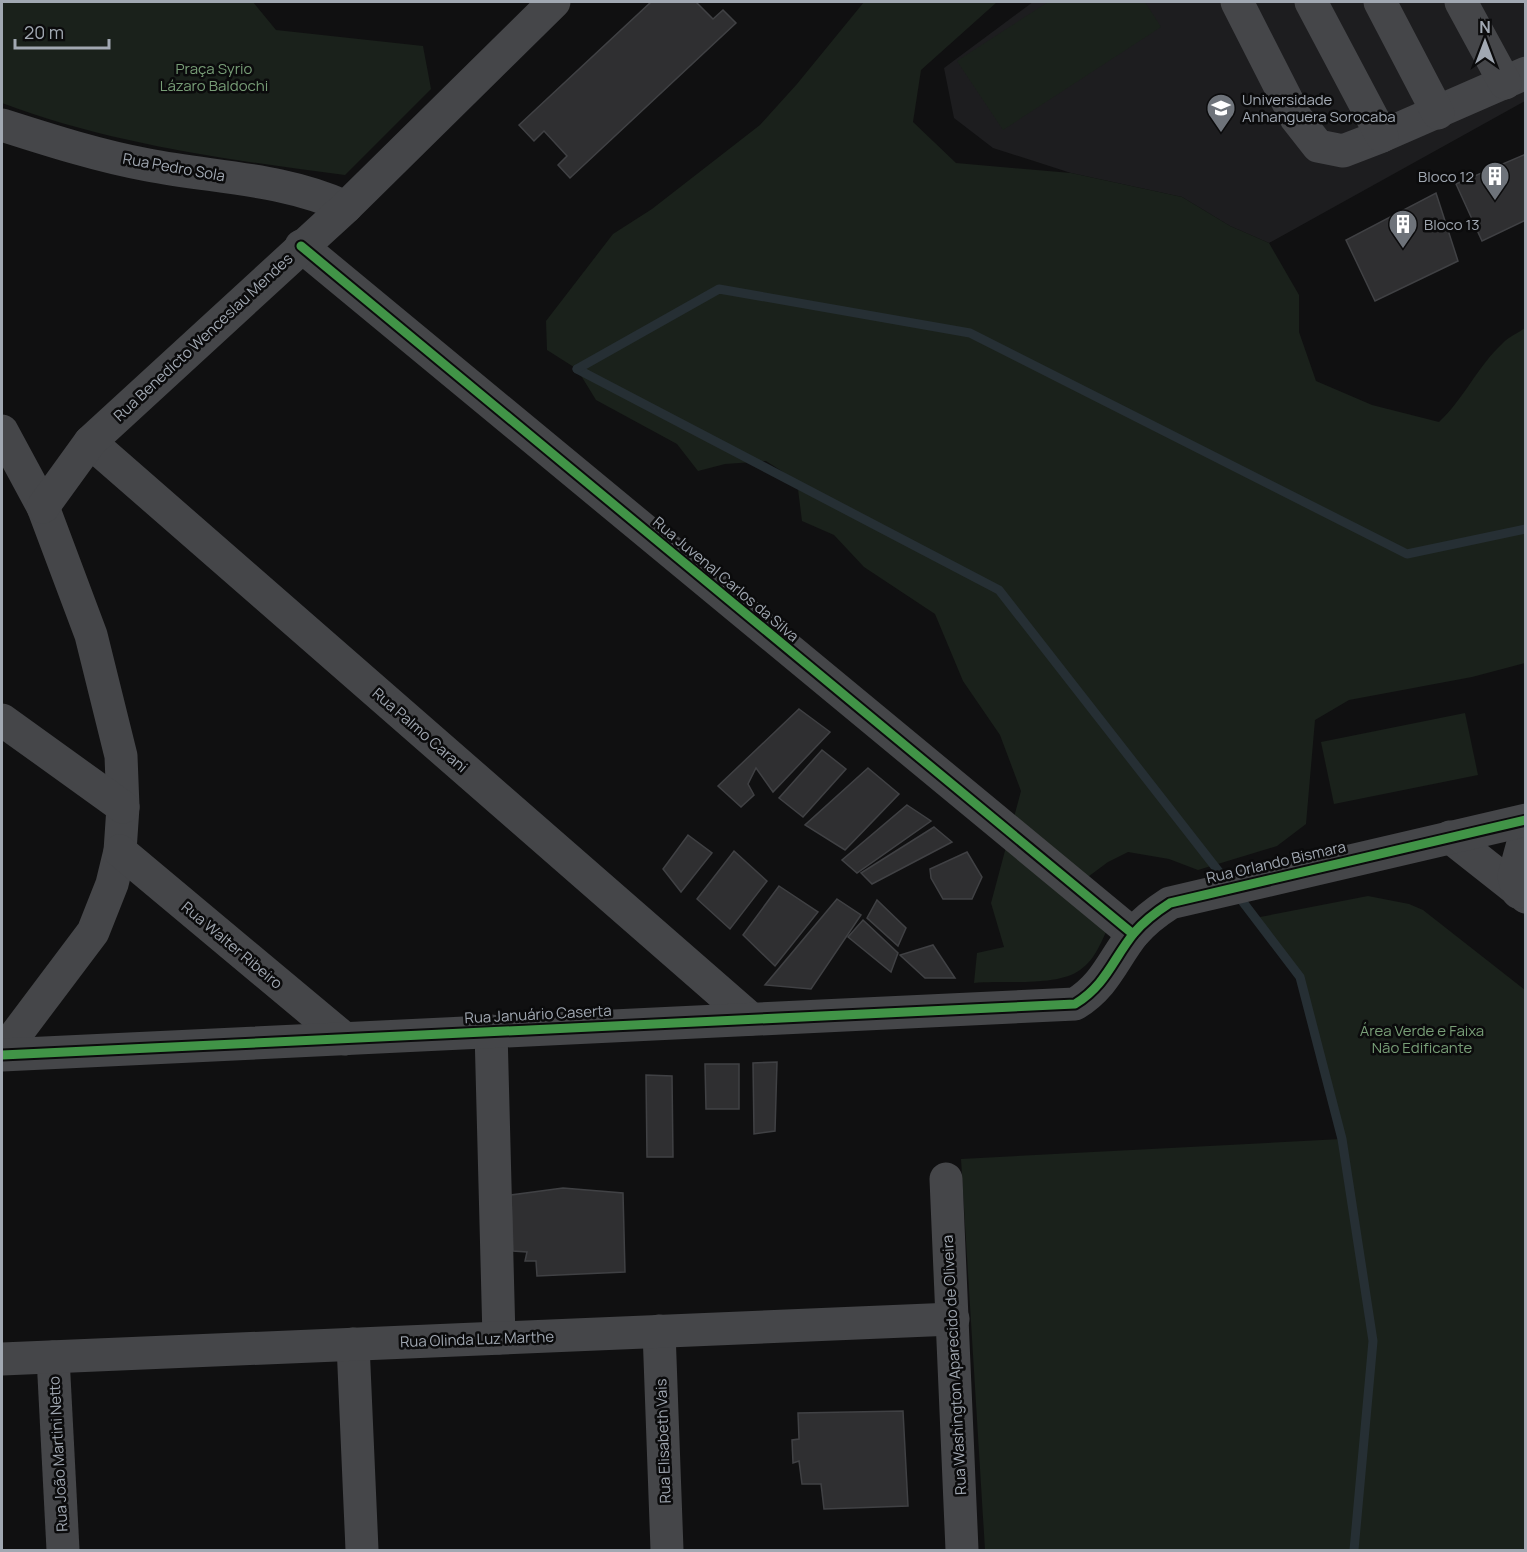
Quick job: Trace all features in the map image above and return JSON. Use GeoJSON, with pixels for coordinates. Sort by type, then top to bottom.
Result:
{"type":"FeatureCollection","features":[{"type":"Feature","properties":{"kind":"street","name":"Rua Benedicto Wenceslau Mendes"},"geometry":{"type":"LineString","coordinates":[[43,507],[90,442],[346,207],[554,2]]}},
{"type":"Feature","properties":{"kind":"street"},"geometry":{"type":"LineString","coordinates":[[1237,2],[1296,118],[1318,146],[1343,151],[1515,78],[1461,2]]}},
{"type":"Feature","properties":{"kind":"street"},"geometry":{"type":"LineString","coordinates":[[1311,2],[1382,136]]}},
{"type":"Feature","properties":{"kind":"street"},"geometry":{"type":"LineString","coordinates":[[1380,2],[1438,112]]}},
{"type":"Feature","properties":{"kind":"street","name":"Rua Pedro Sola"},"geometry":{"type":"LineString","coordinates":[[2,125],[148,165],[237,177],[318,194],[346,207]]}},
{"type":"Feature","properties":{"kind":"street","name":"Rua Juvenal Carlos da Silva"},"geometry":{"type":"LineString","coordinates":[[301,246],[1133,934]]}},
{"type":"Feature","properties":{"kind":"street"},"geometry":{"type":"LineString","coordinates":[[2,431],[43,507],[91,635],[121,756],[123,807],[120,852],[112,884],[93,932],[2,1054]]}},
{"type":"Feature","properties":{"kind":"street","name":"Rua Palmo Carani"},"geometry":{"type":"LineString","coordinates":[[90,442],[751,1019]]}},
{"type":"Feature","properties":{"kind":"street"},"geometry":{"type":"LineString","coordinates":[[2,720],[123,807]]}},
{"type":"Feature","properties":{"kind":"street","name":"Rua Orlando Bismara"},"geometry":{"type":"LineString","coordinates":[[1075,1004],[1094,993],[1133,934],[1149,916],[1170,903],[1526,820]]}},
{"type":"Feature","properties":{"kind":"street"},"geometry":{"type":"LineString","coordinates":[[1522,894],[1514,876],[1526,832]]}},
{"type":"Feature","properties":{"kind":"street"},"geometry":{"type":"LineString","coordinates":[[1450,837],[1522,894]]}},
{"type":"Feature","properties":{"kind":"street","name":"Rua Walter Ribeiro"},"geometry":{"type":"LineString","coordinates":[[120,852],[345,1039]]}},
{"type":"Feature","properties":{"kind":"street","name":"Rua Januário Caserta"},"geometry":{"type":"LineString","coordinates":[[2,1054],[1075,1004]]}},
{"type":"Feature","properties":{"kind":"street"},"geometry":{"type":"LineString","coordinates":[[490,1031],[499,1338]]}},
{"type":"Feature","properties":{"kind":"street","name":"Rua Washington Aparecido de Oliveira"},"geometry":{"type":"LineString","coordinates":[[946,1179],[962,1551]]}},
{"type":"Feature","properties":{"kind":"street","name":"Rua Olinda Luz Marthe"},"geometry":{"type":"LineString","coordinates":[[2,1359],[953,1319]]}},
{"type":"Feature","properties":{"kind":"street","name":"Rua Elisabeth Vais"},"geometry":{"type":"LineString","coordinates":[[659,1331],[667,1551]]}},
{"type":"Feature","properties":{"kind":"street"},"geometry":{"type":"LineString","coordinates":[[353,1344],[362,1551]]}},
{"type":"Feature","properties":{"kind":"street","name":"Rua João Martini Netto"},"geometry":{"type":"LineString","coordinates":[[53,1357],[63,1551]]}},
{"type":"Feature","properties":{"kind":"shaded area","name":"Universidade Anhanguera Sorocaba"},"geometry":{"type":"Polygon","coordinates":[[[1033,2],[1525,2],[1525,101],[1269,243],[1230,226],[1182,197],[1071,173],[993,148],[954,118],[944,68],[1033,2]]]}},
{"type":"Feature","properties":{"kind":"green space","name":"Praça Syrio Lázaro Baldochi"},"geometry":{"type":"Polygon","coordinates":[[[2,2],[253,2],[276,30],[423,46],[431,89],[345,175],[171,149],[85,129],[2,103],[2,2]]]}},
{"type":"Feature","properties":{"kind":"green space"},"geometry":{"type":"Polygon","coordinates":[[[864,2],[997,2],[921,70],[913,122],[956,163],[1071,173],[1182,197],[1230,226],[1269,243],[1299,295],[1299,332],[1316,381],[1372,405],[1439,422],[1493,353],[1507,339],[1525,328],[1525,663],[1472,677],[1349,700],[1315,720],[1306,824],[1277,846],[1198,870],[1169,859],[1128,852],[1108,862],[1073,888],[1110,923],[1098,949],[1086,966],[1058,979],[974,983],[977,953],[1004,947],[991,903],[1021,791],[1000,735],[963,681],[935,614],[864,567],[834,535],[802,521],[797,481],[766,461],[725,464],[698,471],[677,444],[596,400],[577,369],[547,350],[546,321],[613,234],[652,209],[760,125],[864,2]]]}},
{"type":"Feature","properties":{"kind":"green space"},"geometry":{"type":"Polygon","coordinates":[[[1048,2],[1145,2],[1161,27],[1003,130],[957,61],[1048,2]]]}},
{"type":"Feature","properties":{"kind":"green space"},"geometry":{"type":"Polygon","coordinates":[[[1465,713],[1478,775],[1334,804],[1321,742],[1465,713]]]}},
{"type":"Feature","properties":{"kind":"green space","name":"Área Verde e Faixa Não Edificante"},"geometry":{"type":"Polygon","coordinates":[[[1368,896],[1409,904],[1423,910],[1525,990],[1525,1550],[985,1550],[961,1159],[1341,1139],[1300,977],[1255,918],[1368,896]]]}},
{"type":"Feature","properties":{"kind":"building"},"geometry":{"type":"Polygon","coordinates":[[[651,2],[696,2],[713,19],[723,10],[736,23],[570,178],[558,165],[567,156],[544,131],[534,141],[519,125],[651,2]]]}},
{"type":"Feature","properties":{"kind":"building","name":"Bloco 12"},"geometry":{"type":"Polygon","coordinates":[[[1526,154],[1526,220],[1482,241],[1456,184],[1526,154]]]}},
{"type":"Feature","properties":{"kind":"building","name":"Bloco 13"},"geometry":{"type":"Polygon","coordinates":[[[1436,193],[1458,261],[1375,301],[1346,240],[1436,193]]]}},
{"type":"Feature","properties":{"kind":"building"},"geometry":{"type":"Polygon","coordinates":[[[799,709],[830,732],[773,792],[756,768],[748,784],[754,795],[741,807],[718,786],[799,709]]]}},
{"type":"Feature","properties":{"kind":"building"},"geometry":{"type":"Polygon","coordinates":[[[822,750],[846,769],[803,817],[779,798],[822,750]]]}},
{"type":"Feature","properties":{"kind":"building"},"geometry":{"type":"Polygon","coordinates":[[[868,768],[899,794],[845,850],[805,825],[868,768]]]}},
{"type":"Feature","properties":{"kind":"building"},"geometry":{"type":"Polygon","coordinates":[[[907,805],[931,821],[857,873],[842,860],[907,805]]]}},
{"type":"Feature","properties":{"kind":"building"},"geometry":{"type":"Polygon","coordinates":[[[934,827],[952,842],[872,884],[861,873],[934,827]]]}},
{"type":"Feature","properties":{"kind":"building"},"geometry":{"type":"Polygon","coordinates":[[[688,835],[712,853],[681,892],[663,869],[688,835]]]}},
{"type":"Feature","properties":{"kind":"building"},"geometry":{"type":"Polygon","coordinates":[[[734,851],[767,881],[730,929],[697,899],[734,851]]]}},
{"type":"Feature","properties":{"kind":"building"},"geometry":{"type":"Polygon","coordinates":[[[967,852],[982,877],[972,899],[943,899],[931,878],[930,869],[967,852]]]}},
{"type":"Feature","properties":{"kind":"building"},"geometry":{"type":"Polygon","coordinates":[[[779,886],[818,912],[775,966],[743,935],[779,886]]]}},
{"type":"Feature","properties":{"kind":"building"},"geometry":{"type":"Polygon","coordinates":[[[837,899],[861,915],[811,989],[765,985],[837,899]]]}},
{"type":"Feature","properties":{"kind":"building"},"geometry":{"type":"Polygon","coordinates":[[[877,900],[906,928],[898,946],[867,918],[877,900]]]}},
{"type":"Feature","properties":{"kind":"building"},"geometry":{"type":"Polygon","coordinates":[[[863,920],[898,953],[891,972],[848,937],[863,920]]]}},
{"type":"Feature","properties":{"kind":"building"},"geometry":{"type":"Polygon","coordinates":[[[933,945],[955,978],[925,978],[900,955],[933,945]]]}},
{"type":"Feature","properties":{"kind":"building"},"geometry":{"type":"Polygon","coordinates":[[[777,1062],[775,1131],[754,1134],[753,1063],[777,1062]]]}},
{"type":"Feature","properties":{"kind":"building"},"geometry":{"type":"Polygon","coordinates":[[[705,1064],[739,1064],[739,1109],[706,1109],[705,1064]]]}},
{"type":"Feature","properties":{"kind":"building"},"geometry":{"type":"Polygon","coordinates":[[[646,1075],[672,1076],[673,1157],[647,1157],[646,1075]]]}},
{"type":"Feature","properties":{"kind":"building"},"geometry":{"type":"Polygon","coordinates":[[[563,1188],[623,1193],[625,1272],[537,1276],[536,1261],[525,1261],[527,1252],[513,1251],[511,1195],[563,1188]]]}},
{"type":"Feature","properties":{"kind":"building"},"geometry":{"type":"Polygon","coordinates":[[[903,1411],[908,1506],[824,1509],[821,1484],[802,1484],[799,1461],[793,1463],[792,1440],[799,1439],[798,1413],[903,1411]]]}},
{"type":"Feature","properties":{"kind":"waterway"},"geometry":{"type":"LineString","coordinates":[[577,369],[719,289],[970,333],[1407,554],[1526,529]]}},
{"type":"Feature","properties":{"kind":"waterway"},"geometry":{"type":"LineString","coordinates":[[577,369],[999,590],[1227,882]]}},
{"type":"Feature","properties":{"kind":"waterway"},"geometry":{"type":"LineString","coordinates":[[1236,893],[1300,977],[1342,1139],[1373,1341],[1354,1550]]}},
{"type":"Feature","properties":{"kind":"cycle path"},"geometry":{"type":"LineString","coordinates":[[301,246],[1133,934]]}},
{"type":"Feature","properties":{"kind":"cycle path"},"geometry":{"type":"LineString","coordinates":[[2,1055],[1075,1004],[1086,997],[1102,980],[1138,928],[1170,903],[1526,820]]}},
{"type":"Feature","properties":{"kind":"place","name":"Universidade Anhanguera Sorocaba"},"geometry":{"type":"Point","coordinates":[1221,134]}},
{"type":"Feature","properties":{"kind":"place","name":"Bloco 12"},"geometry":{"type":"Point","coordinates":[1495,202]}},
{"type":"Feature","properties":{"kind":"place","name":"Bloco 13"},"geometry":{"type":"Point","coordinates":[1403,250]}}]}
